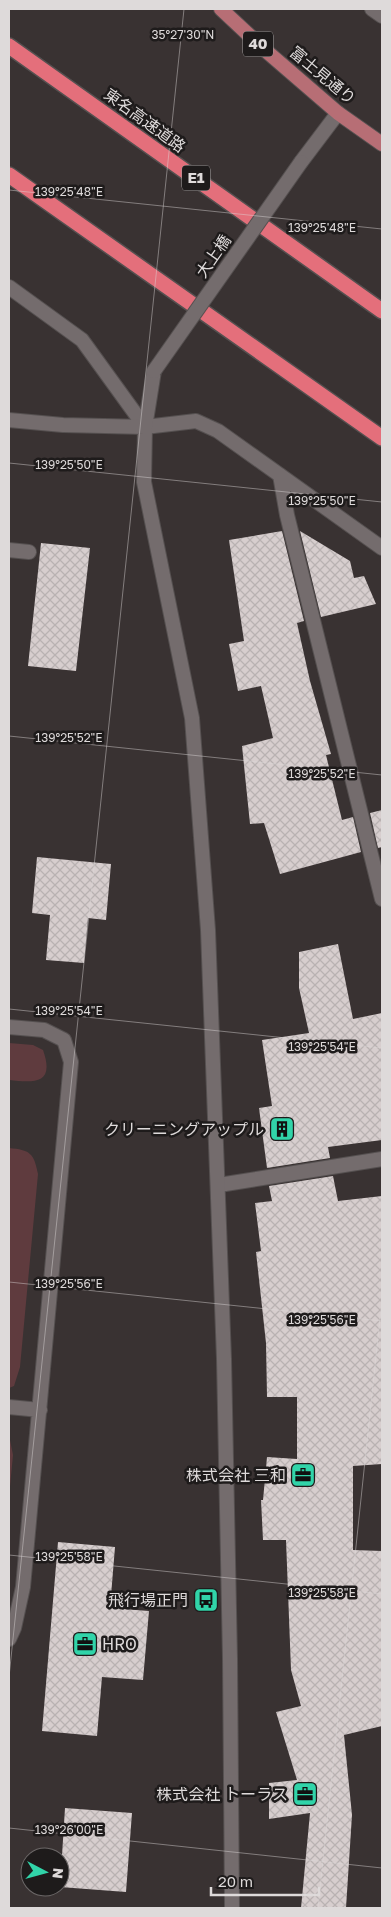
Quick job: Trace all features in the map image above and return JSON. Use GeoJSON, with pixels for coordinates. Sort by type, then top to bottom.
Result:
{"type":"FeatureCollection","features":[{"type":"Feature","properties":{"kind":"highway","name":"東名高速道路"},"geometry":{"type":"LineString","coordinates":[[9,46],[382,311]]}},
{"type":"Feature","properties":{"kind":"highway"},"geometry":{"type":"LineString","coordinates":[[9,175],[382,438]]}},
{"type":"Feature","properties":{"kind":"main road","name":"富士見通り"},"geometry":{"type":"LineString","coordinates":[[221,9],[338,113],[382,144]]}},
{"type":"Feature","properties":{"kind":"street"},"geometry":{"type":"LineString","coordinates":[[372,9],[382,16]]}},
{"type":"Feature","properties":{"kind":"street","name":"大上橋"},"geometry":{"type":"LineString","coordinates":[[145,427],[154,371],[301,162],[338,113]]}},
{"type":"Feature","properties":{"kind":"street"},"geometry":{"type":"LineString","coordinates":[[9,287],[82,340],[145,427],[144,482],[192,718],[208,930],[219,1185],[230,1649],[232,1908]]}},
{"type":"Feature","properties":{"kind":"street"},"geometry":{"type":"LineString","coordinates":[[9,420],[63,425],[145,427],[196,421],[218,431],[382,548]]}},
{"type":"Feature","properties":{"kind":"street"},"geometry":{"type":"LineString","coordinates":[[280,475],[287,515],[382,899]]}},
{"type":"Feature","properties":{"kind":"street"},"geometry":{"type":"LineString","coordinates":[[9,550],[29,552]]}},
{"type":"Feature","properties":{"kind":"street"},"geometry":{"type":"LineString","coordinates":[[9,1026],[44,1030],[64,1040],[71,1062],[23,1587],[14,1628],[9,1639]]}},
{"type":"Feature","properties":{"kind":"street"},"geometry":{"type":"LineString","coordinates":[[219,1185],[382,1159]]}},
{"type":"Feature","properties":{"kind":"street"},"geometry":{"type":"LineString","coordinates":[[9,1408],[40,1410]]}},
{"type":"Feature","properties":{"kind":"shaded area"},"geometry":{"type":"Polygon","coordinates":[[[9,1043],[33,1045],[43,1050],[46,1069],[40,1079],[34,1081],[9,1080],[9,1043]]]}},
{"type":"Feature","properties":{"kind":"shaded area"},"geometry":{"type":"Polygon","coordinates":[[[9,1148],[22,1150],[30,1154],[35,1161],[38,1174],[20,1367],[14,1386],[9,1388],[9,1148]]]}},
{"type":"Feature","properties":{"kind":"shaded area"},"geometry":{"type":"Polygon","coordinates":[[[9,1435],[13,1455],[9,1497],[9,1435]]]}},
{"type":"Feature","properties":{"kind":"building"},"geometry":{"type":"Polygon","coordinates":[[[282,531],[304,621],[297,623],[310,681],[331,754],[326,755],[342,820],[353,817],[361,852],[280,874],[264,823],[250,824],[242,746],[273,738],[261,686],[238,691],[229,644],[244,641],[229,540],[282,531]]]}},
{"type":"Feature","properties":{"kind":"building"},"geometry":{"type":"Polygon","coordinates":[[[300,531],[350,561],[354,578],[364,576],[376,604],[321,617],[300,531]]]}},
{"type":"Feature","properties":{"kind":"building"},"geometry":{"type":"Polygon","coordinates":[[[41,543],[90,548],[76,671],[28,666],[41,543]]]}},
{"type":"Feature","properties":{"kind":"building"},"geometry":{"type":"Polygon","coordinates":[[[382,810],[382,847],[378,848],[370,813],[382,810]]]}},
{"type":"Feature","properties":{"kind":"building"},"geometry":{"type":"Polygon","coordinates":[[[37,857],[111,864],[106,920],[88,918],[84,963],[46,960],[50,915],[32,913],[37,857]]]}},
{"type":"Feature","properties":{"kind":"building"},"geometry":{"type":"Polygon","coordinates":[[[338,944],[353,1019],[382,1013],[382,1140],[328,1147],[330,1158],[267,1168],[259,1108],[272,1106],[262,1040],[309,1033],[299,988],[299,952],[338,944]]]}},
{"type":"Feature","properties":{"kind":"building"},"geometry":{"type":"Polygon","coordinates":[[[333,1176],[338,1201],[382,1196],[382,1464],[353,1466],[353,1550],[382,1551],[382,1726],[344,1735],[352,1815],[346,1908],[301,1908],[310,1813],[269,1819],[269,1783],[297,1780],[276,1712],[301,1706],[291,1670],[286,1540],[263,1540],[261,1500],[263,1500],[267,1457],[297,1459],[297,1397],[267,1397],[266,1343],[256,1252],[261,1251],[255,1203],[272,1201],[269,1186],[333,1176]]]}},
{"type":"Feature","properties":{"kind":"building"},"geometry":{"type":"Polygon","coordinates":[[[58,1542],[115,1547],[110,1608],[149,1611],[143,1680],[102,1677],[97,1736],[42,1731],[58,1542]]]}},
{"type":"Feature","properties":{"kind":"building"},"geometry":{"type":"Polygon","coordinates":[[[65,1808],[132,1813],[126,1892],[70,1888],[70,1847],[63,1847],[65,1808]]]}},
{"type":"Feature","properties":{"kind":"place","name":"クリーニングアップル"},"geometry":{"type":"Point","coordinates":[282,1129]}},
{"type":"Feature","properties":{"kind":"place","name":"株式会社 三和"},"geometry":{"type":"Point","coordinates":[303,1475]}},
{"type":"Feature","properties":{"kind":"place","name":"飛行場正門"},"geometry":{"type":"Point","coordinates":[206,1600]}},
{"type":"Feature","properties":{"kind":"place","name":"HRO"},"geometry":{"type":"Point","coordinates":[85,1644]}},
{"type":"Feature","properties":{"kind":"place","name":"株式会社 トーラス"},"geometry":{"type":"Point","coordinates":[305,1794]}}]}
